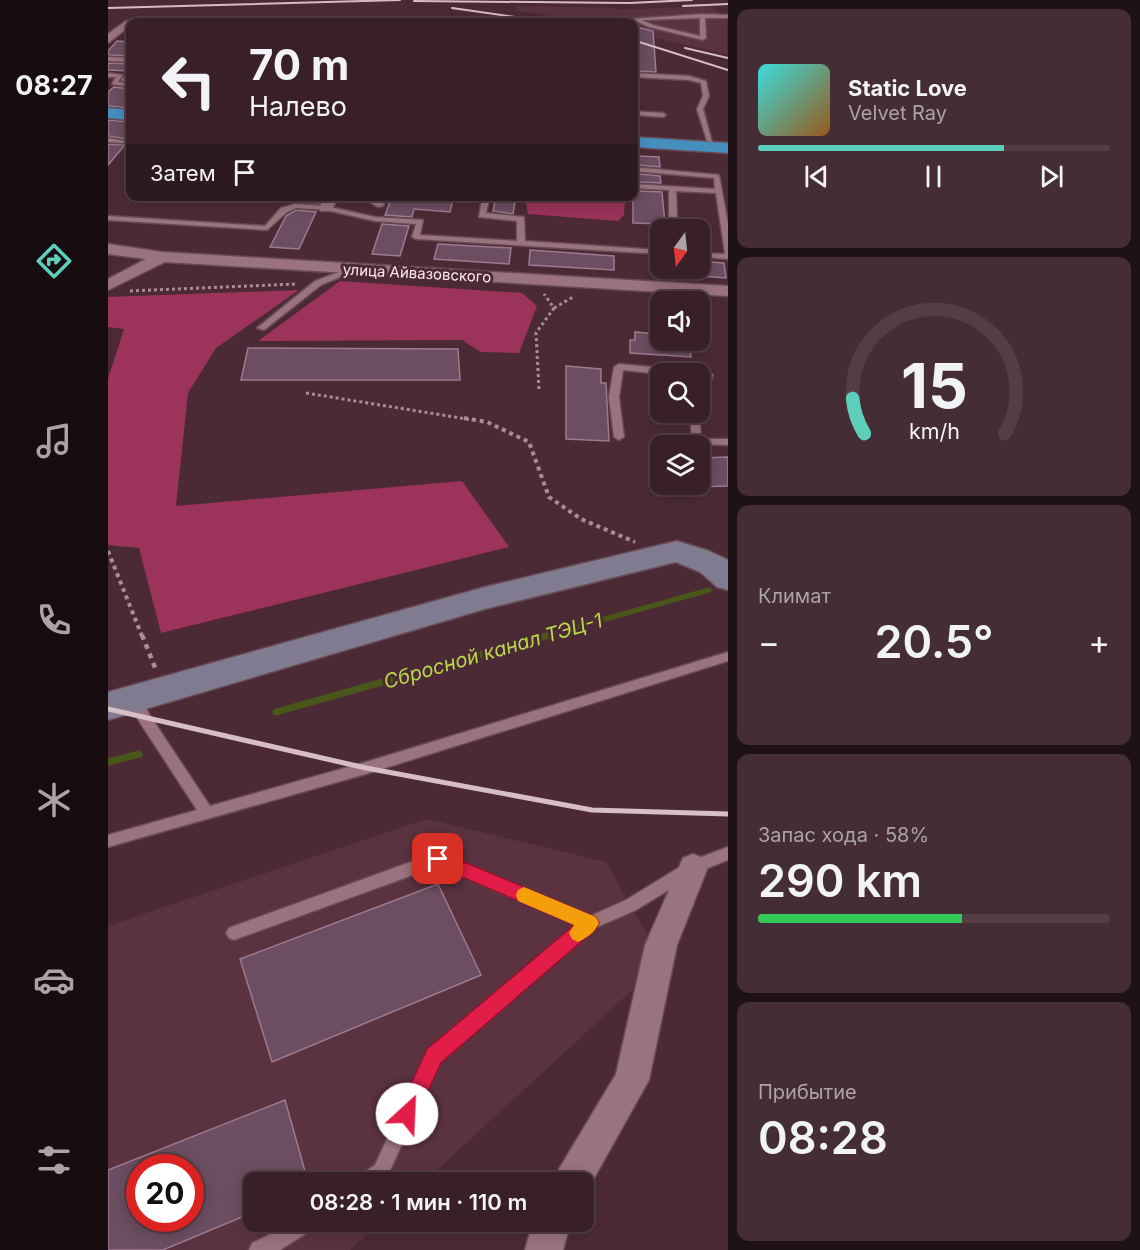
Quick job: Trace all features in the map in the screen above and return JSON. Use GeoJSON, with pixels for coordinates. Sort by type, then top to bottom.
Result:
{"type":"FeatureCollection","features":[{"type":"Feature","properties":{"kind":"highway"},"geometry":{"type":"LineString","coordinates":[[108,108],[126,109]]}},
{"type":"Feature","properties":{"kind":"highway"},"geometry":{"type":"LineString","coordinates":[[108,113],[126,115]]}},
{"type":"Feature","properties":{"kind":"highway"},"geometry":{"type":"LineString","coordinates":[[638,136],[719,141]]}},
{"type":"Feature","properties":{"kind":"highway"},"geometry":{"type":"LineString","coordinates":[[638,142],[728,148]]}},
{"type":"Feature","properties":{"kind":"main road"},"geometry":{"type":"LineString","coordinates":[[135,698],[484,598],[677,551],[706,561],[728,579]]}},
{"type":"Feature","properties":{"kind":"street"},"geometry":{"type":"LineString","coordinates":[[108,40],[126,24]]}},
{"type":"Feature","properties":{"kind":"street","name":"улица Айвазовского"},"geometry":{"type":"LineString","coordinates":[[108,249],[162,257],[353,270],[728,291]]}},
{"type":"Feature","properties":{"kind":"street"},"geometry":{"type":"LineString","coordinates":[[114,288],[162,257]]}},
{"type":"Feature","properties":{"kind":"street"},"geometry":{"type":"LineString","coordinates":[[578,1172],[632,1080],[661,945],[693,867]]}},
{"type":"Feature","properties":{"kind":"street"},"geometry":{"type":"LineString","coordinates":[[544,1250],[549,1232]]}},
{"type":"Feature","properties":{"kind":"lane"},"geometry":{"type":"LineString","coordinates":[[638,19],[728,15]]}},
{"type":"Feature","properties":{"kind":"lane"},"geometry":{"type":"LineString","coordinates":[[638,21],[651,26],[703,38],[702,16]]}},
{"type":"Feature","properties":{"kind":"lane"},"geometry":{"type":"LineString","coordinates":[[108,59],[126,60]]}},
{"type":"Feature","properties":{"kind":"lane"},"geometry":{"type":"LineString","coordinates":[[108,75],[122,76],[114,83],[126,84]]}},
{"type":"Feature","properties":{"kind":"lane"},"geometry":{"type":"LineString","coordinates":[[638,75],[689,78],[704,82],[706,96],[700,110],[719,141]]}},
{"type":"Feature","properties":{"kind":"lane"},"geometry":{"type":"LineString","coordinates":[[638,113],[663,115]]}},
{"type":"Feature","properties":{"kind":"lane"},"geometry":{"type":"LineString","coordinates":[[108,140],[123,141]]}},
{"type":"Feature","properties":{"kind":"lane"},"geometry":{"type":"LineString","coordinates":[[638,169],[717,176],[728,255],[710,255]]}},
{"type":"Feature","properties":{"kind":"lane"},"geometry":{"type":"LineString","coordinates":[[638,186],[719,191]]}},
{"type":"Feature","properties":{"kind":"lane"},"geometry":{"type":"LineString","coordinates":[[672,188],[673,219]]}},
{"type":"Feature","properties":{"kind":"lane"},"geometry":{"type":"LineString","coordinates":[[485,201],[482,215],[521,219],[521,243]]}},
{"type":"Feature","properties":{"kind":"lane"},"geometry":{"type":"LineString","coordinates":[[108,218],[267,228],[284,210],[295,206],[329,202],[375,219],[420,222],[416,237],[650,251]]}},
{"type":"Feature","properties":{"kind":"lane"},"geometry":{"type":"LineString","coordinates":[[261,328],[318,283],[353,270]]}},
{"type":"Feature","properties":{"kind":"lane"},"geometry":{"type":"LineString","coordinates":[[619,437],[614,397],[619,367],[650,370]]}},
{"type":"Feature","properties":{"kind":"lane"},"geometry":{"type":"LineString","coordinates":[[695,423],[696,442],[728,441]]}},
{"type":"Feature","properties":{"kind":"lane"},"geometry":{"type":"LineString","coordinates":[[108,841],[366,768],[728,656]]}},
{"type":"Feature","properties":{"kind":"lane"},"geometry":{"type":"LineString","coordinates":[[135,698],[144,717],[207,813]]}},
{"type":"Feature","properties":{"kind":"lane"},"geometry":{"type":"LineString","coordinates":[[380,1172],[434,1056],[590,923],[631,905],[693,867],[728,853]]}},
{"type":"Feature","properties":{"kind":"lane"},"geometry":{"type":"LineString","coordinates":[[234,933],[438,859],[590,923]]}},
{"type":"Feature","properties":{"kind":"lane"},"geometry":{"type":"LineString","coordinates":[[259,1250],[292,1232]]}},
{"type":"Feature","properties":{"kind":"path"},"geometry":{"type":"LineString","coordinates":[[114,288],[318,283]]}},
{"type":"Feature","properties":{"kind":"path"},"geometry":{"type":"LineString","coordinates":[[539,389],[536,333],[554,308],[598,284]]}},
{"type":"Feature","properties":{"kind":"path"},"geometry":{"type":"LineString","coordinates":[[539,286],[554,308]]}},
{"type":"Feature","properties":{"kind":"path"},"geometry":{"type":"LineString","coordinates":[[306,393],[487,422],[529,442],[549,497],[581,519],[663,554]]}},
{"type":"Feature","properties":{"kind":"path"},"geometry":{"type":"LineString","coordinates":[[108,552],[135,698]]}},
{"type":"Feature","properties":{"kind":"shaded area"},"geometry":{"type":"Polygon","coordinates":[[[518,6],[615,8],[617,10],[711,6],[727,21],[727,54],[638,34],[638,18],[561,18],[515,10],[518,6]]]}},
{"type":"Feature","properties":{"kind":"shaded area"},"geometry":{"type":"Polygon","coordinates":[[[527,201],[625,201],[624,215],[618,221],[528,214],[527,201]]]}},
{"type":"Feature","properties":{"kind":"shaded area"},"geometry":{"type":"Polygon","coordinates":[[[340,281],[522,293],[537,306],[519,353],[481,352],[462,340],[258,341],[340,281]]]}},
{"type":"Feature","properties":{"kind":"shaded area"},"geometry":{"type":"Polygon","coordinates":[[[299,290],[216,348],[188,393],[176,506],[462,481],[509,547],[161,633],[139,548],[108,545],[108,379],[124,329],[108,327],[108,297],[299,290]]]}},
{"type":"Feature","properties":{"kind":"shaded area"},"geometry":{"type":"Polygon","coordinates":[[[427,819],[606,862],[648,937],[632,990],[435,1172],[243,1172],[243,1232],[370,1232],[350,1250],[108,1250],[108,926],[427,819]]]}},
{"type":"Feature","properties":{"kind":"building"},"geometry":{"type":"Polygon","coordinates":[[[638,27],[653,31],[656,72],[638,71],[638,27]]]}},
{"type":"Feature","properties":{"kind":"building"},"geometry":{"type":"Polygon","coordinates":[[[117,41],[126,42],[126,56],[108,55],[108,51],[117,41]]]}},
{"type":"Feature","properties":{"kind":"building"},"geometry":{"type":"Polygon","coordinates":[[[108,63],[126,64],[126,71],[108,70],[108,63]]]}},
{"type":"Feature","properties":{"kind":"building"},"geometry":{"type":"Polygon","coordinates":[[[114,87],[126,88],[126,108],[108,106],[108,92],[114,87]]]}},
{"type":"Feature","properties":{"kind":"building"},"geometry":{"type":"Polygon","coordinates":[[[108,120],[126,122],[126,139],[108,136],[108,120]]]}},
{"type":"Feature","properties":{"kind":"building"},"geometry":{"type":"Polygon","coordinates":[[[126,143],[108,165],[108,144],[123,145],[126,143]]]}},
{"type":"Feature","properties":{"kind":"building"},"geometry":{"type":"Polygon","coordinates":[[[638,156],[659,157],[660,167],[638,165],[638,156]]]}},
{"type":"Feature","properties":{"kind":"building"},"geometry":{"type":"Polygon","coordinates":[[[639,174],[660,176],[661,183],[639,182],[639,174]]]}},
{"type":"Feature","properties":{"kind":"building"},"geometry":{"type":"Polygon","coordinates":[[[639,191],[662,192],[665,219],[650,219],[650,224],[633,223],[633,201],[638,201],[639,191]]]}},
{"type":"Feature","properties":{"kind":"building"},"geometry":{"type":"Polygon","coordinates":[[[294,201],[320,201],[319,203],[294,201]]]}},
{"type":"Feature","properties":{"kind":"building"},"geometry":{"type":"Polygon","coordinates":[[[390,201],[453,201],[450,212],[414,209],[412,217],[385,215],[390,201]]]}},
{"type":"Feature","properties":{"kind":"building"},"geometry":{"type":"Polygon","coordinates":[[[495,201],[515,201],[513,214],[493,211],[495,201]]]}},
{"type":"Feature","properties":{"kind":"building"},"geometry":{"type":"Polygon","coordinates":[[[296,210],[316,212],[299,249],[270,247],[286,216],[296,210]]]}},
{"type":"Feature","properties":{"kind":"building"},"geometry":{"type":"Polygon","coordinates":[[[382,224],[409,226],[400,256],[372,254],[382,224]]]}},
{"type":"Feature","properties":{"kind":"building"},"geometry":{"type":"Polygon","coordinates":[[[438,244],[511,248],[509,264],[434,259],[438,244]]]}},
{"type":"Feature","properties":{"kind":"building"},"geometry":{"type":"Polygon","coordinates":[[[530,250],[614,256],[614,270],[529,265],[530,250]]]}},
{"type":"Feature","properties":{"kind":"building"},"geometry":{"type":"Polygon","coordinates":[[[710,262],[724,263],[726,278],[710,277],[710,262]]]}},
{"type":"Feature","properties":{"kind":"building"},"geometry":{"type":"Polygon","coordinates":[[[635,332],[650,333],[650,351],[690,351],[691,357],[630,353],[630,340],[635,340],[635,332]]]}},
{"type":"Feature","properties":{"kind":"building"},"geometry":{"type":"Polygon","coordinates":[[[248,348],[458,349],[460,380],[241,380],[248,348]]]}},
{"type":"Feature","properties":{"kind":"building"},"geometry":{"type":"Polygon","coordinates":[[[566,366],[601,369],[601,383],[606,383],[609,441],[566,439],[566,366]]]}},
{"type":"Feature","properties":{"kind":"building"},"geometry":{"type":"Polygon","coordinates":[[[728,457],[728,486],[710,487],[710,458],[728,457]]]}},
{"type":"Feature","properties":{"kind":"building"},"geometry":{"type":"Polygon","coordinates":[[[438,884],[481,975],[272,1062],[240,959],[438,884]]]}},
{"type":"Feature","properties":{"kind":"building"},"geometry":{"type":"Polygon","coordinates":[[[285,1100],[305,1172],[243,1172],[243,1217],[163,1250],[108,1250],[108,1170],[126,1163],[126,1232],[204,1232],[204,1154],[148,1154],[285,1100]]]}},
{"type":"Feature","properties":{"kind":"waterway","name":"Сбросной канал ТЭЦ-1"},"geometry":{"type":"LineString","coordinates":[[544,636],[709,590]]}},
{"type":"Feature","properties":{"kind":"waterway","name":"Сбросной канал ТЭЦ-1"},"geometry":{"type":"LineString","coordinates":[[276,712],[549,635]]}},
{"type":"Feature","properties":{"kind":"waterway","name":"Сбросной канал ТЭЦ-1"},"geometry":{"type":"LineString","coordinates":[[108,762],[139,754]]}},
{"type":"Feature","properties":{"kind":"railway"},"geometry":{"type":"LineString","coordinates":[[108,8],[400,0]]}},
{"type":"Feature","properties":{"kind":"railway"},"geometry":{"type":"LineString","coordinates":[[414,1],[629,3],[692,0]]}},
{"type":"Feature","properties":{"kind":"railway"},"geometry":{"type":"LineString","coordinates":[[683,6],[728,4]]}},
{"type":"Feature","properties":{"kind":"railway"},"geometry":{"type":"LineString","coordinates":[[452,8],[523,18]]}},
{"type":"Feature","properties":{"kind":"railway"},"geometry":{"type":"LineString","coordinates":[[638,42],[728,70]]}},
{"type":"Feature","properties":{"kind":"railway"},"geometry":{"type":"LineString","coordinates":[[685,48],[728,58]]}},
{"type":"Feature","properties":{"kind":"railway"},"geometry":{"type":"LineString","coordinates":[[108,709],[366,768],[592,810],[728,814]]}},
{"type":"Feature","properties":{"kind":"slow traffic"},"geometry":{"type":"LineString","coordinates":[[524,895],[590,923],[578,933]]}},
{"type":"Feature","properties":{"kind":"route"},"geometry":{"type":"LineString","coordinates":[[407,1114],[434,1056],[590,923],[438,859]]}}]}
